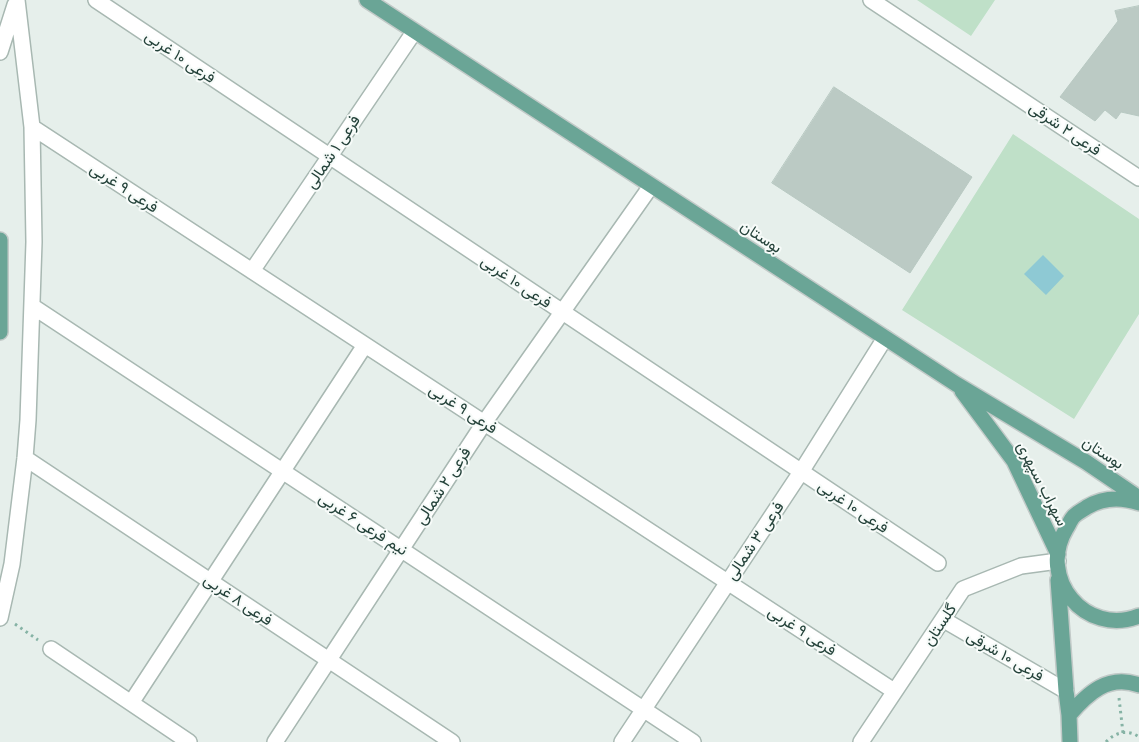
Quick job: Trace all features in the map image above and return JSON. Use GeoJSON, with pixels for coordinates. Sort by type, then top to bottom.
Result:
{"type":"FeatureCollection","features":[{"type":"Feature","properties":{"kind":"main road","name":"بوستان"},"geometry":{"type":"LineString","coordinates":[[367,0],[956,384],[1086,462],[1139,498]]}},
{"type":"Feature","properties":{"kind":"main road"},"geometry":{"type":"LineString","coordinates":[[0,240],[0,332]]}},
{"type":"Feature","properties":{"kind":"main road","name":"سهراب سپهری"},"geometry":{"type":"LineString","coordinates":[[956,384],[1014,460],[1057,561],[1063,588],[1075,604],[1092,615],[1110,620],[1130,620],[1139,616]]}},
{"type":"Feature","properties":{"kind":"main road","name":"سهراب سپهری"},"geometry":{"type":"LineString","coordinates":[[1070,742],[1057,561],[1059,540],[1073,516],[1097,501],[1125,498],[1139,502]]}},
{"type":"Feature","properties":{"kind":"main road"},"geometry":{"type":"LineString","coordinates":[[1069,715],[1085,697],[1097,688],[1116,682],[1131,682],[1139,685]]}},
{"type":"Feature","properties":{"kind":"street"},"geometry":{"type":"LineString","coordinates":[[0,52],[17,0]]}},
{"type":"Feature","properties":{"kind":"street"},"geometry":{"type":"LineString","coordinates":[[0,616],[12,564],[25,458],[34,242],[32,127],[17,0]]}},
{"type":"Feature","properties":{"kind":"street","name":"فرعی ۱۰ غربی"},"geometry":{"type":"LineString","coordinates":[[96,0],[938,563]]}},
{"type":"Feature","properties":{"kind":"street","name":"فرعی ۲ شرقی"},"geometry":{"type":"LineString","coordinates":[[871,0],[1139,178]]}},
{"type":"Feature","properties":{"kind":"street","name":"فرعی ۱ شمالی"},"geometry":{"type":"LineString","coordinates":[[252,271],[414,32]]}},
{"type":"Feature","properties":{"kind":"street","name":"فرعی ۹ غربی"},"geometry":{"type":"LineString","coordinates":[[32,127],[894,691]]}},
{"type":"Feature","properties":{"kind":"street","name":"فرعی ۲ شمالی"},"geometry":{"type":"LineString","coordinates":[[275,742],[484,423],[650,186]]}},
{"type":"Feature","properties":{"kind":"street","name":"نیم فرعی ۶ غربی"},"geometry":{"type":"LineString","coordinates":[[32,306],[694,742]]}},
{"type":"Feature","properties":{"kind":"street","name":"فرعی ۳ شمالی"},"geometry":{"type":"LineString","coordinates":[[622,742],[801,472],[885,338]]}},
{"type":"Feature","properties":{"kind":"street"},"geometry":{"type":"LineString","coordinates":[[131,703],[365,345]]}},
{"type":"Feature","properties":{"kind":"street","name":"فرعی ۸ غربی"},"geometry":{"type":"LineString","coordinates":[[25,458],[452,742]]}},
{"type":"Feature","properties":{"kind":"street","name":"گلستان"},"geometry":{"type":"LineString","coordinates":[[868,740],[894,691],[944,620],[963,589],[1021,566],[1057,561]]}},
{"type":"Feature","properties":{"kind":"street","name":"فرعی ۱۰ شرقی"},"geometry":{"type":"LineString","coordinates":[[944,620],[1066,691]]}},
{"type":"Feature","properties":{"kind":"street"},"geometry":{"type":"LineString","coordinates":[[51,649],[189,742]]}},
{"type":"Feature","properties":{"kind":"path"},"geometry":{"type":"LineString","coordinates":[[0,616],[51,649]]}},
{"type":"Feature","properties":{"kind":"path"},"geometry":{"type":"LineString","coordinates":[[1116,682],[1122,733]]}},
{"type":"Feature","properties":{"kind":"path"},"geometry":{"type":"LineString","coordinates":[[1106,742],[1116,734],[1122,733],[1139,737]]}},
{"type":"Feature","properties":{"kind":"green space"},"geometry":{"type":"Polygon","coordinates":[[[917,0],[995,0],[971,36],[917,0]]]}},
{"type":"Feature","properties":{"kind":"green space"},"geometry":{"type":"Polygon","coordinates":[[[1013,134],[1139,219],[1139,314],[1074,419],[902,310],[1013,134]]]}},
{"type":"Feature","properties":{"kind":"water"},"geometry":{"type":"Polygon","coordinates":[[[1043,255],[1064,276],[1046,295],[1024,274],[1043,255]]]}},
{"type":"Feature","properties":{"kind":"building"},"geometry":{"type":"Polygon","coordinates":[[[1139,6],[1139,116],[1121,112],[1116,119],[1105,110],[1095,121],[1060,97],[1118,21],[1115,11],[1139,6]]]}},
{"type":"Feature","properties":{"kind":"building"},"geometry":{"type":"Polygon","coordinates":[[[834,87],[972,177],[910,273],[772,183],[834,87]]]}}]}
